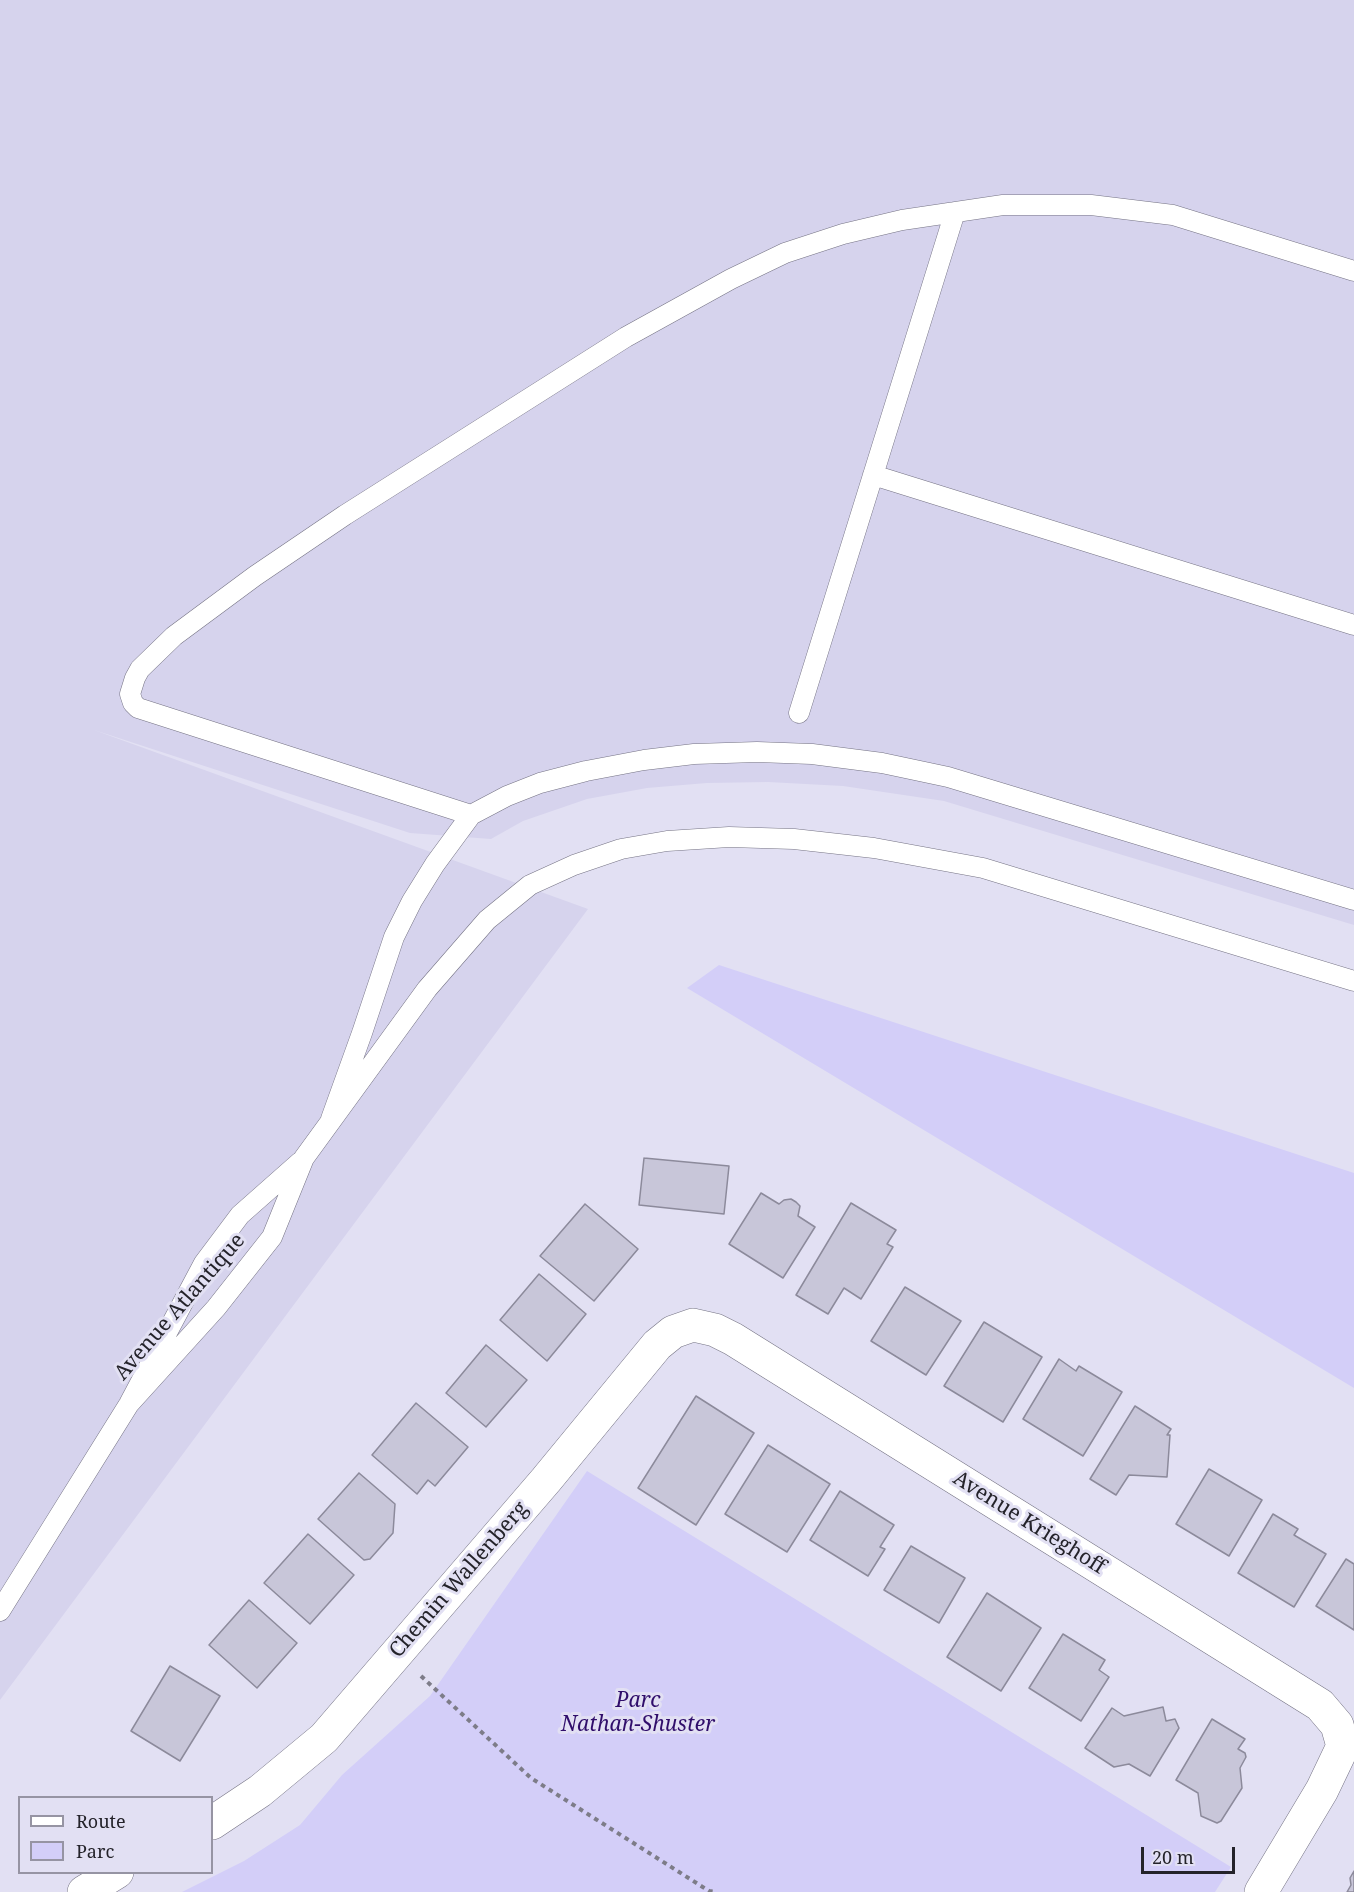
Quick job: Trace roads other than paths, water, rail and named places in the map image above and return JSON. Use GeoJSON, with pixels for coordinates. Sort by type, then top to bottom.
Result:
{"type":"FeatureCollection","features":[{"type":"Feature","properties":{"kind":"street","name":"Chemin Wallenberg"},"geometry":{"type":"LineString","coordinates":[[213,1822],[260,1791],[324,1738],[546,1480],[657,1345],[673,1332],[693,1325]]}},
{"type":"Feature","properties":{"kind":"street","name":"Avenue Krieghoff"},"geometry":{"type":"LineString","coordinates":[[693,1325],[715,1330],[734,1340],[1320,1705],[1337,1725],[1343,1746],[1322,1790],[1261,1892]]}},
{"type":"Feature","properties":{"kind":"street"},"geometry":{"type":"LineString","coordinates":[[84,1892],[114,1874]]}},
{"type":"Feature","properties":{"kind":"lane"},"geometry":{"type":"LineString","coordinates":[[471,815],[144,711],[133,703],[130,694],[131,686],[140,669],[174,636],[255,576],[345,515],[626,337],[731,279],[785,253],[843,234],[902,220],[1003,205],[1090,205],[1173,215],[1354,271]]}},
{"type":"Feature","properties":{"kind":"lane"},"geometry":{"type":"LineString","coordinates":[[799,712],[956,212]]}},
{"type":"Feature","properties":{"kind":"lane"},"geometry":{"type":"LineString","coordinates":[[873,475],[1354,625]]}},
{"type":"Feature","properties":{"kind":"lane"},"geometry":{"type":"LineString","coordinates":[[331,1119],[394,937],[412,901],[435,864],[471,815],[507,796],[540,783],[586,771],[644,760],[704,753],[812,754],[882,763],[948,777],[1354,900]]}},
{"type":"Feature","properties":{"kind":"lane"},"geometry":{"type":"LineString","coordinates":[[304,1158],[427,988],[496,913],[530,885],[574,864],[621,849],[667,841],[729,837],[794,839],[874,848],[982,868],[1354,981]]}},
{"type":"Feature","properties":{"kind":"lane","name":"Avenue Atlantique"},"geometry":{"type":"LineString","coordinates":[[129,1404],[216,1308],[272,1237],[304,1158]]}},
{"type":"Feature","properties":{"kind":"lane","name":"Avenue Atlantique"},"geometry":{"type":"LineString","coordinates":[[0,1611],[129,1404],[204,1263],[240,1215],[304,1158]]}},
{"type":"Feature","properties":{"kind":"park label","name":"Parc Nathan-Shuster"},"geometry":{"type":"Point","coordinates":[638,1713]}}]}
